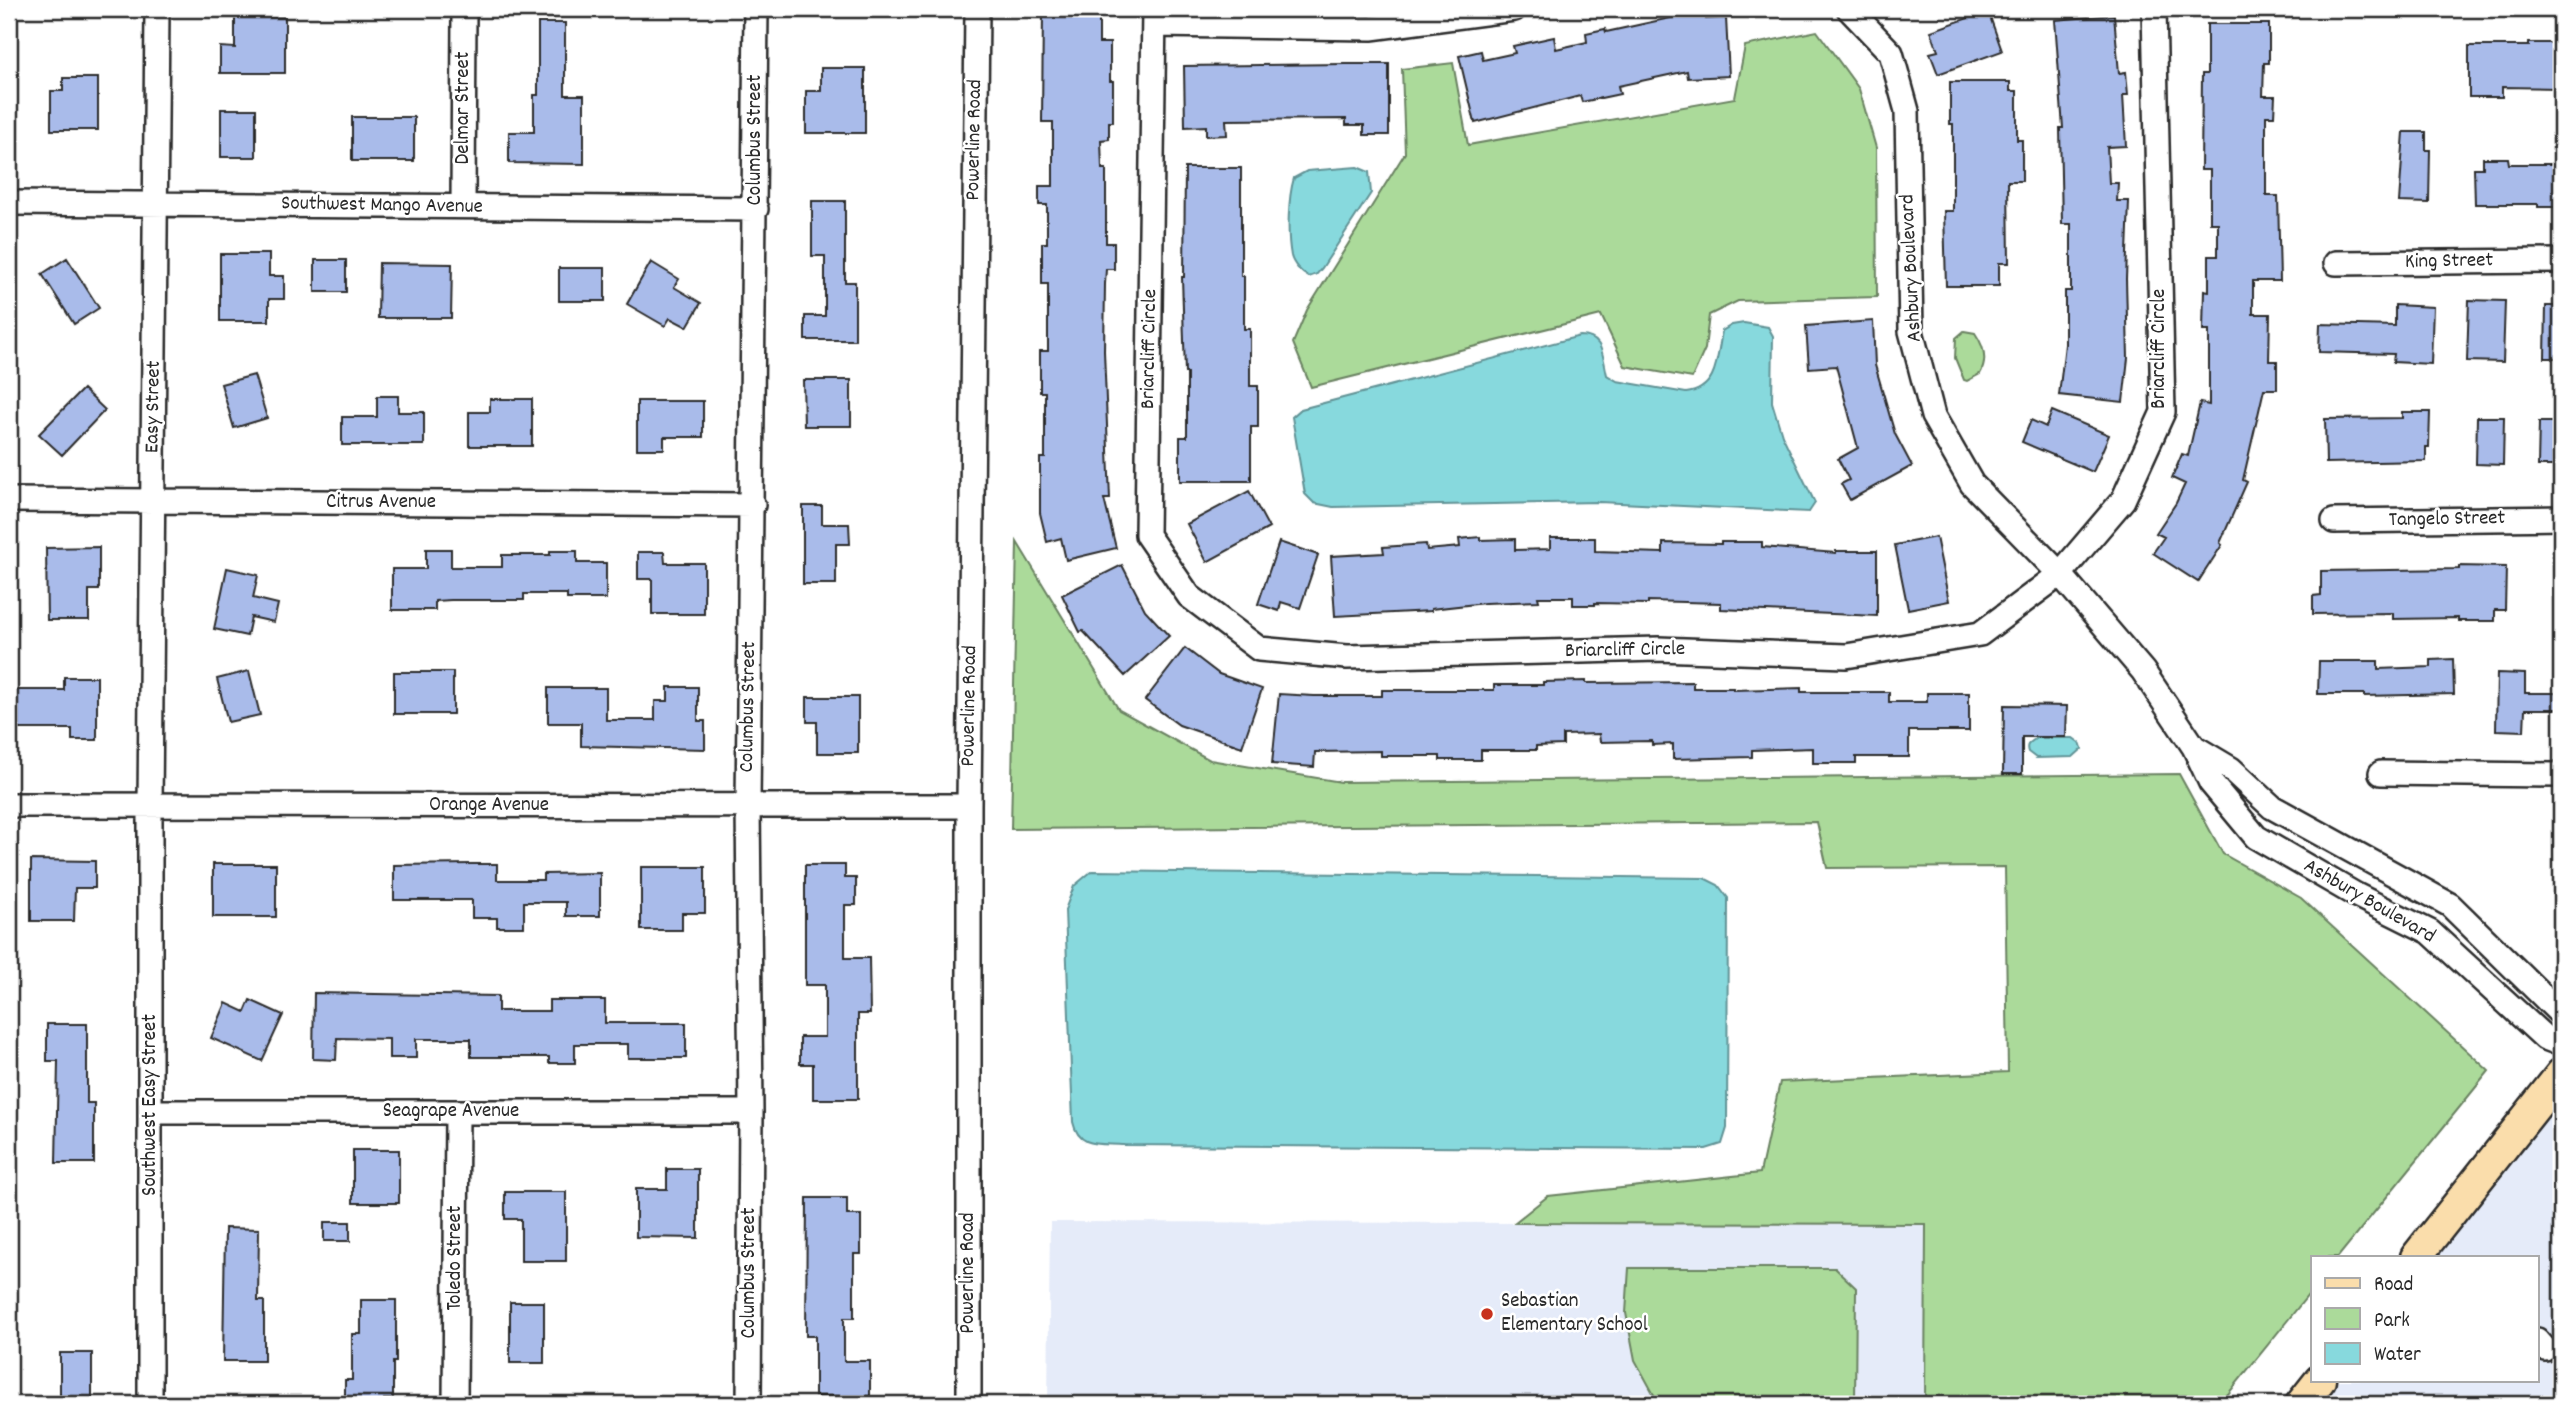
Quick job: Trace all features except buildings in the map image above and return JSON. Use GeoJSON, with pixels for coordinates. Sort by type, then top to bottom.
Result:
{"type":"FeatureCollection","features":[{"type":"Feature","properties":{"kind":"main road"},"geometry":{"type":"LineString","coordinates":[[2417,1256],[2561,1074]]}},
{"type":"Feature","properties":{"kind":"main road"},"geometry":{"type":"LineString","coordinates":[[2301,1404],[2318,1382]]}},
{"type":"Feature","properties":{"kind":"street","name":"Easy Street"},"geometry":{"type":"LineString","coordinates":[[150,806],[158,9]]}},
{"type":"Feature","properties":{"kind":"street","name":"Delmar Street"},"geometry":{"type":"LineString","coordinates":[[463,206],[464,9]]}},
{"type":"Feature","properties":{"kind":"street","name":"Columbus Street"},"geometry":{"type":"LineString","coordinates":[[748,1404],[751,1112],[748,806],[756,9]]}},
{"type":"Feature","properties":{"kind":"street","name":"Powerline Road"},"geometry":{"type":"LineString","coordinates":[[969,1404],[969,806],[977,9]]}},
{"type":"Feature","properties":{"kind":"street"},"geometry":{"type":"LineString","coordinates":[[1154,17],[1371,28],[1514,9]]}},
{"type":"Feature","properties":{"kind":"street","name":"Ashbury Boulevard"},"geometry":{"type":"LineString","coordinates":[[1849,9],[1891,52],[1908,111],[1911,331],[1933,416],[1972,484],[2060,574],[2143,671],[2194,747],[2211,783],[2256,837],[2356,895],[2430,933],[2545,1038],[2561,1044]]}},
{"type":"Feature","properties":{"kind":"street","name":"Briarcliff Circle"},"geometry":{"type":"LineString","coordinates":[[1154,17],[1147,535],[1189,596],[1259,649],[1347,657],[1658,649],[1846,656],[1980,634],[2060,574],[2123,500],[2163,412],[2154,9]]}},
{"type":"Feature","properties":{"kind":"street","name":"Southwest Mango Avenue"},"geometry":{"type":"LineString","coordinates":[[9,203],[755,209]]}},
{"type":"Feature","properties":{"kind":"street","name":"King Street"},"geometry":{"type":"LineString","coordinates":[[2336,263],[2561,261]]}},
{"type":"Feature","properties":{"kind":"street","name":"Citrus Avenue"},"geometry":{"type":"LineString","coordinates":[[9,500],[753,505]]}},
{"type":"Feature","properties":{"kind":"street","name":"Tangelo Street"},"geometry":{"type":"LineString","coordinates":[[2334,521],[2561,518]]}},
{"type":"Feature","properties":{"kind":"street","name":"Ashbury Boulevard"},"geometry":{"type":"LineString","coordinates":[[2194,747],[2231,769],[2272,807],[2450,905],[2561,1014]]}},
{"type":"Feature","properties":{"kind":"street"},"geometry":{"type":"LineString","coordinates":[[2381,773],[2561,775]]}},
{"type":"Feature","properties":{"kind":"street","name":"Orange Avenue"},"geometry":{"type":"LineString","coordinates":[[9,805],[969,806]]}},
{"type":"Feature","properties":{"kind":"street","name":"Southwest Easy Street"},"geometry":{"type":"LineString","coordinates":[[150,806],[150,1404]]}},
{"type":"Feature","properties":{"kind":"street"},"geometry":{"type":"LineString","coordinates":[[2256,837],[2272,807]]}},
{"type":"Feature","properties":{"kind":"street"},"geometry":{"type":"LineString","coordinates":[[2430,933],[2450,905]]}},
{"type":"Feature","properties":{"kind":"street","name":"Seagrape Avenue"},"geometry":{"type":"LineString","coordinates":[[151,1112],[751,1112]]}},
{"type":"Feature","properties":{"kind":"street","name":"Toledo Street"},"geometry":{"type":"LineString","coordinates":[[455,1404],[457,1112]]}},
{"type":"Feature","properties":{"kind":"shaded area"},"geometry":{"type":"Polygon","coordinates":[[[2561,1096],[2561,1404],[2319,1404],[2337,1382],[2538,1382],[2538,1256],[2438,1256],[2561,1096]]]}},
{"type":"Feature","properties":{"kind":"shaded area","name":"Sebastian Elementary School"},"geometry":{"type":"Polygon","coordinates":[[[1050,1222],[1926,1224],[1925,1404],[1048,1404],[1050,1222]]]}},
{"type":"Feature","properties":{"kind":"green space"},"geometry":{"type":"Polygon","coordinates":[[[1817,31],[1859,89],[1876,148],[1877,297],[1738,301],[1709,315],[1705,349],[1692,378],[1625,366],[1601,315],[1311,387],[1293,343],[1307,310],[1405,153],[1402,69],[1453,63],[1468,145],[1735,98],[1745,46],[1817,31]]]}},
{"type":"Feature","properties":{"kind":"green space"},"geometry":{"type":"Polygon","coordinates":[[[1964,331],[1975,333],[1983,348],[1984,358],[1980,374],[1967,381],[1964,380],[1955,358],[1956,338],[1964,331]]]}},
{"type":"Feature","properties":{"kind":"green space"},"geometry":{"type":"Polygon","coordinates":[[[1017,542],[1119,710],[1210,760],[1341,782],[2179,774],[2223,854],[2301,898],[2489,1071],[2339,1256],[2311,1256],[2311,1291],[2220,1404],[1925,1404],[1926,1224],[1514,1223],[1548,1196],[1760,1173],[1780,1082],[2008,1072],[2005,867],[1827,868],[1817,822],[1011,829],[1017,542]]]}},
{"type":"Feature","properties":{"kind":"green space"},"geometry":{"type":"Polygon","coordinates":[[[1629,1268],[1835,1268],[1856,1288],[1855,1404],[1659,1404],[1635,1360],[1626,1313],[1629,1268]]]}},
{"type":"Feature","properties":{"kind":"water"},"geometry":{"type":"Polygon","coordinates":[[[1357,167],[1369,172],[1371,193],[1322,268],[1309,277],[1298,268],[1291,256],[1289,216],[1294,178],[1307,171],[1357,167]]]}},
{"type":"Feature","properties":{"kind":"water"},"geometry":{"type":"Polygon","coordinates":[[[1744,323],[1768,327],[1773,336],[1772,402],[1782,435],[1815,503],[1809,512],[1599,502],[1333,507],[1314,503],[1305,494],[1292,417],[1301,409],[1580,336],[1594,339],[1598,343],[1607,375],[1617,381],[1686,393],[1697,390],[1710,379],[1717,361],[1722,331],[1732,325],[1744,323]]]}},
{"type":"Feature","properties":{"kind":"water"},"geometry":{"type":"Polygon","coordinates":[[[2036,738],[2073,738],[2080,743],[2082,749],[2073,757],[2036,758],[2028,752],[2027,747],[2036,738]]]}},
{"type":"Feature","properties":{"kind":"water"},"geometry":{"type":"Polygon","coordinates":[[[1092,871],[1704,878],[1718,885],[1728,898],[1727,1128],[1722,1144],[1706,1149],[1124,1145],[1085,1141],[1076,1131],[1073,1122],[1065,910],[1074,886],[1092,871]]]}},
{"type":"Feature","properties":{"kind":"place","name":"Sebastian Elementary School"},"geometry":{"type":"Point","coordinates":[1487,1314]}}]}
